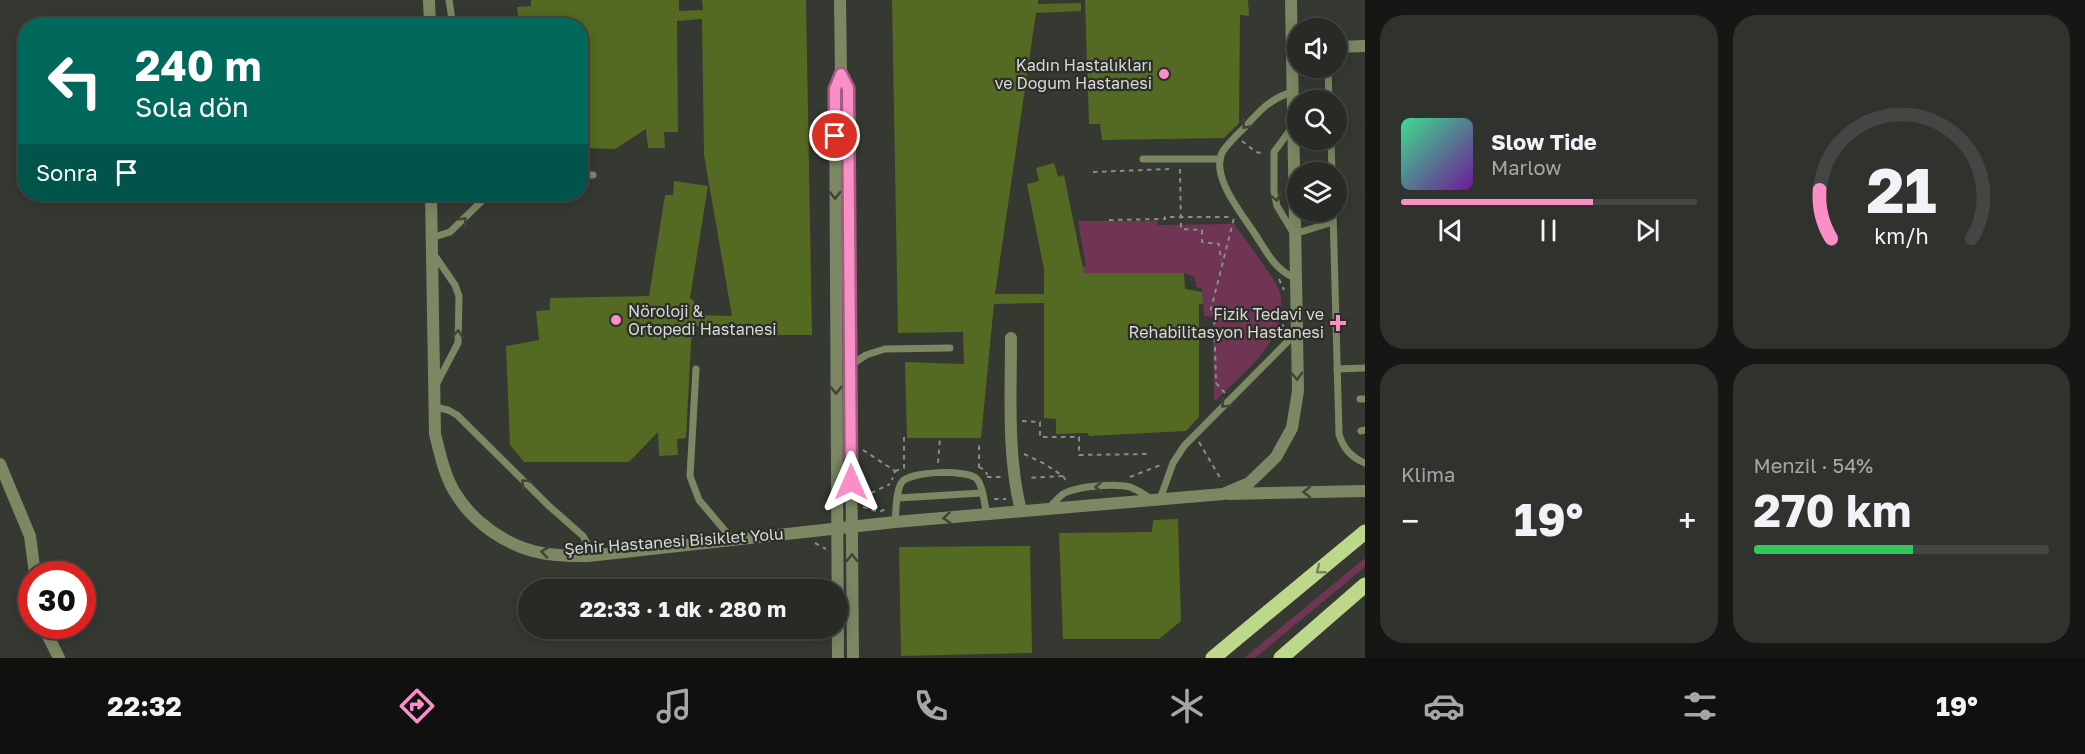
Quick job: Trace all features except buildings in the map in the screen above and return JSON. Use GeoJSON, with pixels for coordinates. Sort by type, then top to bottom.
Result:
{"type":"FeatureCollection","features":[{"type":"Feature","properties":{"kind":"main road"},"geometry":{"type":"LineString","coordinates":[[1213,658],[1365,532]]}},
{"type":"Feature","properties":{"kind":"main road"},"geometry":{"type":"LineString","coordinates":[[1281,658],[1365,585]]}},
{"type":"Feature","properties":{"kind":"street"},"geometry":{"type":"LineString","coordinates":[[429,0],[430,18]]}},
{"type":"Feature","properties":{"kind":"street"},"geometry":{"type":"LineString","coordinates":[[838,658],[835,89],[841,74],[840,0]]}},
{"type":"Feature","properties":{"kind":"street"},"geometry":{"type":"LineString","coordinates":[[1291,0],[1292,18]]}},
{"type":"Feature","properties":{"kind":"street"},"geometry":{"type":"LineString","coordinates":[[1347,47],[1365,46]]}},
{"type":"Feature","properties":{"kind":"street"},"geometry":{"type":"LineString","coordinates":[[841,74],[848,88],[853,658]]}},
{"type":"Feature","properties":{"kind":"street"},"geometry":{"type":"LineString","coordinates":[[431,201],[435,434],[453,490],[469,512],[489,530],[513,544],[542,553],[588,556],[895,522],[1223,494],[1365,491]]}},
{"type":"Feature","properties":{"kind":"street"},"geometry":{"type":"LineString","coordinates":[[1223,494],[1249,483],[1276,457],[1292,428],[1298,391],[1294,222]]}},
{"type":"Feature","properties":{"kind":"street"},"geometry":{"type":"LineString","coordinates":[[1011,338],[1013,462],[1021,512]]}},
{"type":"Feature","properties":{"kind":"street"},"geometry":{"type":"LineString","coordinates":[[0,464],[30,536],[33,561]]}},
{"type":"Feature","properties":{"kind":"street"},"geometry":{"type":"LineString","coordinates":[[50,639],[59,658]]}},
{"type":"Feature","properties":{"kind":"lane"},"geometry":{"type":"LineString","coordinates":[[449,0],[452,18]]}},
{"type":"Feature","properties":{"kind":"lane"},"geometry":{"type":"LineString","coordinates":[[1287,94],[1263,106],[1227,146],[1220,159],[1219,169],[1238,208],[1277,266],[1295,278]]}},
{"type":"Feature","properties":{"kind":"lane"},"geometry":{"type":"LineString","coordinates":[[1287,132],[1275,152],[1274,192],[1277,206],[1294,234],[1333,222],[1341,443],[1356,459],[1365,463]]}},
{"type":"Feature","properties":{"kind":"lane"},"geometry":{"type":"LineString","coordinates":[[1143,159],[1220,159]]}},
{"type":"Feature","properties":{"kind":"lane"},"geometry":{"type":"LineString","coordinates":[[588,175],[593,175]]}},
{"type":"Feature","properties":{"kind":"lane"},"geometry":{"type":"LineString","coordinates":[[435,387],[458,343],[459,296],[432,245],[450,232],[482,201]]}},
{"type":"Feature","properties":{"kind":"lane"},"geometry":{"type":"LineString","coordinates":[[1047,509],[1064,494],[1077,489],[1097,487],[1128,487],[1157,500],[1173,463],[1184,446],[1296,333]]}},
{"type":"Feature","properties":{"kind":"lane"},"geometry":{"type":"LineString","coordinates":[[851,365],[866,355],[885,349],[950,348]]}},
{"type":"Feature","properties":{"kind":"lane"},"geometry":{"type":"LineString","coordinates":[[1337,369],[1365,368]]}},
{"type":"Feature","properties":{"kind":"lane"},"geometry":{"type":"LineString","coordinates":[[696,369],[690,476],[699,500],[732,539]]}},
{"type":"Feature","properties":{"kind":"lane"},"geometry":{"type":"LineString","coordinates":[[435,407],[457,415],[549,506],[583,536],[587,543],[588,556]]}},
{"type":"Feature","properties":{"kind":"lane"},"geometry":{"type":"LineString","coordinates":[[895,522],[899,488],[903,480],[916,475],[966,473],[978,480],[987,514]]}},
{"type":"Feature","properties":{"kind":"lane"},"geometry":{"type":"LineString","coordinates":[[898,498],[982,493]]}},
{"type":"Feature","properties":{"kind":"path"},"geometry":{"type":"LineString","coordinates":[[1236,147],[1242,140],[1256,152],[1268,154],[1268,158]]}},
{"type":"Feature","properties":{"kind":"path"},"geometry":{"type":"LineString","coordinates":[[1093,172],[1180,169],[1181,229],[1202,230],[1202,242],[1219,244],[1221,263]]}},
{"type":"Feature","properties":{"kind":"path"},"geometry":{"type":"LineString","coordinates":[[1225,393],[1216,383],[1214,313],[1210,313],[1235,213],[1241,223]]}},
{"type":"Feature","properties":{"kind":"path"},"geometry":{"type":"LineString","coordinates":[[1109,220],[1165,219],[1165,217],[1181,216],[1234,217]]}},
{"type":"Feature","properties":{"kind":"path"},"geometry":{"type":"LineString","coordinates":[[1279,279],[1285,297]]}},
{"type":"Feature","properties":{"kind":"path"},"geometry":{"type":"LineString","coordinates":[[1276,341],[1284,324],[1285,315]]}},
{"type":"Feature","properties":{"kind":"path"},"geometry":{"type":"LineString","coordinates":[[1220,398],[1232,387]]}},
{"type":"Feature","properties":{"kind":"path"},"geometry":{"type":"LineString","coordinates":[[1022,421],[1040,422],[1040,437],[1079,437],[1079,455],[1150,454]]}},
{"type":"Feature","properties":{"kind":"path"},"geometry":{"type":"LineString","coordinates":[[904,435],[904,468]]}},
{"type":"Feature","properties":{"kind":"path"},"geometry":{"type":"LineString","coordinates":[[931,463],[940,462],[940,438]]}},
{"type":"Feature","properties":{"kind":"path"},"geometry":{"type":"LineString","coordinates":[[1192,444],[1198,439],[1222,481],[1224,480]]}},
{"type":"Feature","properties":{"kind":"path"},"geometry":{"type":"LineString","coordinates":[[970,467],[979,467],[979,442]]}},
{"type":"Feature","properties":{"kind":"path"},"geometry":{"type":"LineString","coordinates":[[854,448],[896,471]]}},
{"type":"Feature","properties":{"kind":"path"},"geometry":{"type":"LineString","coordinates":[[1021,454],[1043,463],[1063,476],[1069,484],[1074,481]]}},
{"type":"Feature","properties":{"kind":"path"},"geometry":{"type":"LineString","coordinates":[[1130,477],[1169,462],[1166,468]]}},
{"type":"Feature","properties":{"kind":"path"},"geometry":{"type":"LineString","coordinates":[[892,489],[893,475],[896,471],[913,468]]}},
{"type":"Feature","properties":{"kind":"path"},"geometry":{"type":"LineString","coordinates":[[1021,479],[1063,476]]}},
{"type":"Feature","properties":{"kind":"path"},"geometry":{"type":"LineString","coordinates":[[1122,476],[1138,480]]}},
{"type":"Feature","properties":{"kind":"path"},"geometry":{"type":"LineString","coordinates":[[987,477],[1007,477]]}},
{"type":"Feature","properties":{"kind":"path"},"geometry":{"type":"LineString","coordinates":[[888,507],[879,512],[858,502],[864,496],[892,483]]}},
{"type":"Feature","properties":{"kind":"path"},"geometry":{"type":"LineString","coordinates":[[813,543],[820,544],[829,556]]}},
{"type":"Feature","properties":{"kind":"shaded area"},"geometry":{"type":"Polygon","coordinates":[[[1078,221],[1157,221],[1158,225],[1234,224],[1280,293],[1281,310],[1278,325],[1262,354],[1214,402],[1213,317],[1204,316],[1202,288],[1196,287],[1195,277],[1184,273],[1082,273],[1081,267],[1086,266],[1078,221]]]}},
{"type":"Feature","properties":{"kind":"shaded area"},"geometry":{"type":"Polygon","coordinates":[[[1365,558],[1365,567],[1255,658],[1244,658],[1365,558]]]}},
{"type":"Feature","properties":{"kind":"place","name":"Kadın Hastalıkları ve Doğum Hastanesi"},"geometry":{"type":"Point","coordinates":[1164,74]}},
{"type":"Feature","properties":{"kind":"place","name":"Nöroloji & Ortopedi Hastanesi"},"geometry":{"type":"Point","coordinates":[616,320]}},
{"type":"Feature","properties":{"kind":"place","name":"Fizik Tedavi ve Rehabilitasyon Hastanesi"},"geometry":{"type":"Point","coordinates":[1338,323]}},
{"type":"Feature","properties":{"kind":"route"},"geometry":{"type":"LineString","coordinates":[[835,136],[835,89],[841,74],[848,88],[851,482]]}}]}
